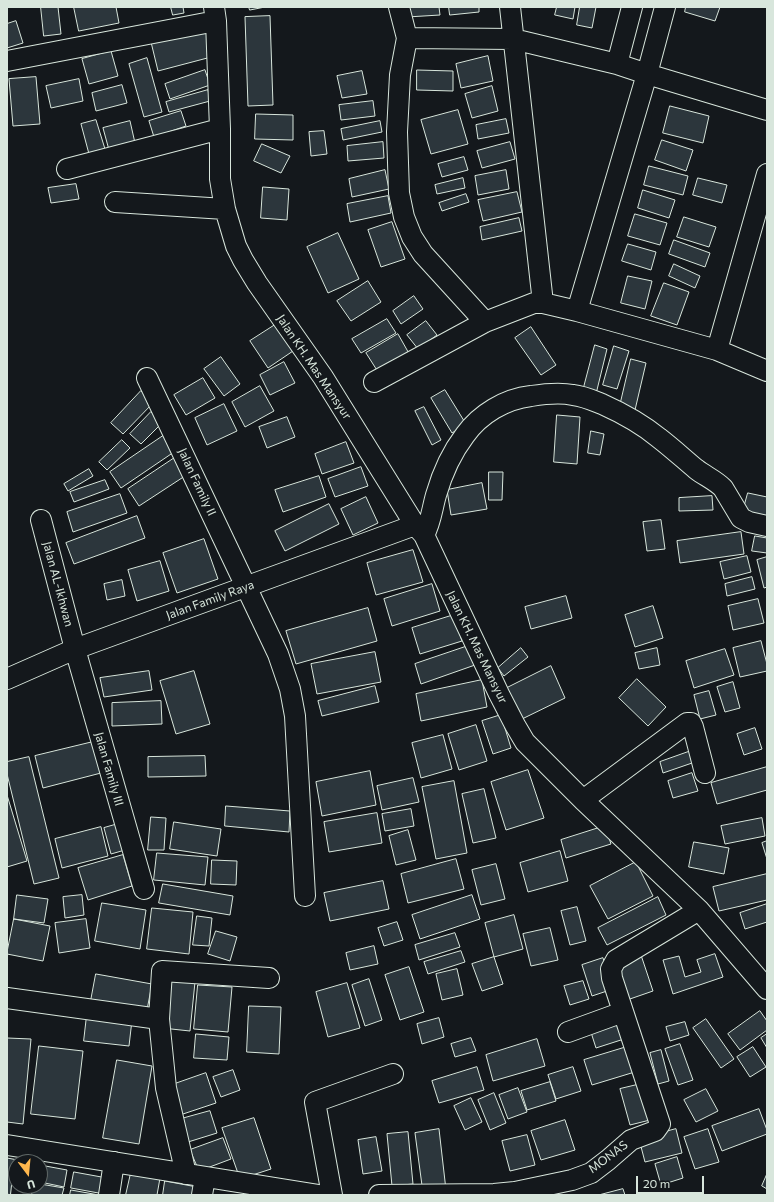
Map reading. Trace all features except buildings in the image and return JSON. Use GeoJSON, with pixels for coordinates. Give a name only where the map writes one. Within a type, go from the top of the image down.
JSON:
{"type":"FeatureCollection","features":[{"type":"Feature","properties":{"kind":"street"},"geometry":{"type":"LineString","coordinates":[[399,7],[407,38],[400,76],[397,132],[400,193],[404,218],[412,237],[423,254],[485,322]]}},
{"type":"Feature","properties":{"kind":"street"},"geometry":{"type":"LineString","coordinates":[[510,7],[543,303]]}},
{"type":"Feature","properties":{"kind":"street"},"geometry":{"type":"LineString","coordinates":[[617,64],[632,7]]}},
{"type":"Feature","properties":{"kind":"street"},"geometry":{"type":"LineString","coordinates":[[577,311],[647,74],[665,7]]}},
{"type":"Feature","properties":{"kind":"street"},"geometry":{"type":"LineString","coordinates":[[7,61],[215,14]]}},
{"type":"Feature","properties":{"kind":"street","name":"Jalan KH. Mas Mansyur"},"geometry":{"type":"LineString","coordinates":[[215,14],[220,129],[220,179],[225,209],[239,253],[257,283],[338,401],[419,530],[499,694],[525,742],[583,800],[699,910],[767,989]]}},
{"type":"Feature","properties":{"kind":"street"},"geometry":{"type":"LineString","coordinates":[[407,38],[513,39],[617,64],[767,110]]}},
{"type":"Feature","properties":{"kind":"street"},"geometry":{"type":"LineString","coordinates":[[67,169],[220,129]]}},
{"type":"Feature","properties":{"kind":"street"},"geometry":{"type":"LineString","coordinates":[[717,350],[767,174]]}},
{"type":"Feature","properties":{"kind":"street"},"geometry":{"type":"LineString","coordinates":[[115,202],[225,209]]}},
{"type":"Feature","properties":{"kind":"street"},"geometry":{"type":"LineString","coordinates":[[374,382],[485,322],[534,303],[543,303],[577,311],[717,350],[767,371]]}},
{"type":"Feature","properties":{"kind":"street","name":"Jalan Family II"},"geometry":{"type":"LineString","coordinates":[[147,378],[278,654],[290,689],[295,716],[305,896]]}},
{"type":"Feature","properties":{"kind":"street"},"geometry":{"type":"LineString","coordinates":[[419,530],[431,520],[436,494],[446,469],[465,434],[490,412],[506,402],[524,396],[551,394],[571,394],[580,396],[626,415],[658,437],[698,470],[719,484],[741,518],[749,522],[767,526]]}},
{"type":"Feature","properties":{"kind":"street","name":"Jalan AL-Ikhwan"},"geometry":{"type":"LineString","coordinates":[[41,520],[75,649]]}},
{"type":"Feature","properties":{"kind":"street","name":"Jalan Family Raya"},"geometry":{"type":"LineString","coordinates":[[7,679],[75,649],[247,587],[419,530]]}},
{"type":"Feature","properties":{"kind":"street","name":"Jalan Family III"},"geometry":{"type":"LineString","coordinates":[[75,649],[144,889]]}},
{"type":"Feature","properties":{"kind":"street"},"geometry":{"type":"LineString","coordinates":[[583,800],[687,723],[691,723],[693,727],[704,773]]}},
{"type":"Feature","properties":{"kind":"street","name":"MONAS"},"geometry":{"type":"LineString","coordinates":[[379,1195],[494,1194],[515,1192],[572,1180],[591,1173],[631,1140],[655,1131],[660,1124],[612,978],[611,969],[616,960],[699,910]]}},
{"type":"Feature","properties":{"kind":"street"},"geometry":{"type":"LineString","coordinates":[[186,1174],[166,1088],[159,1019],[162,971],[268,978]]}},
{"type":"Feature","properties":{"kind":"street"},"geometry":{"type":"LineString","coordinates":[[7,998],[159,1019]]}},
{"type":"Feature","properties":{"kind":"street"},"geometry":{"type":"LineString","coordinates":[[568,1032],[623,1012]]}},
{"type":"Feature","properties":{"kind":"street"},"geometry":{"type":"LineString","coordinates":[[332,1195],[315,1102],[393,1074]]}},
{"type":"Feature","properties":{"kind":"street"},"geometry":{"type":"LineString","coordinates":[[7,1144],[26,1154]]}},
{"type":"Feature","properties":{"kind":"street"},"geometry":{"type":"LineString","coordinates":[[48,1157],[114,1162],[186,1174],[204,1186],[308,1194]]}},
{"type":"Feature","properties":{"kind":"street"},"geometry":{"type":"LineString","coordinates":[[109,1195],[114,1162]]}}]}
